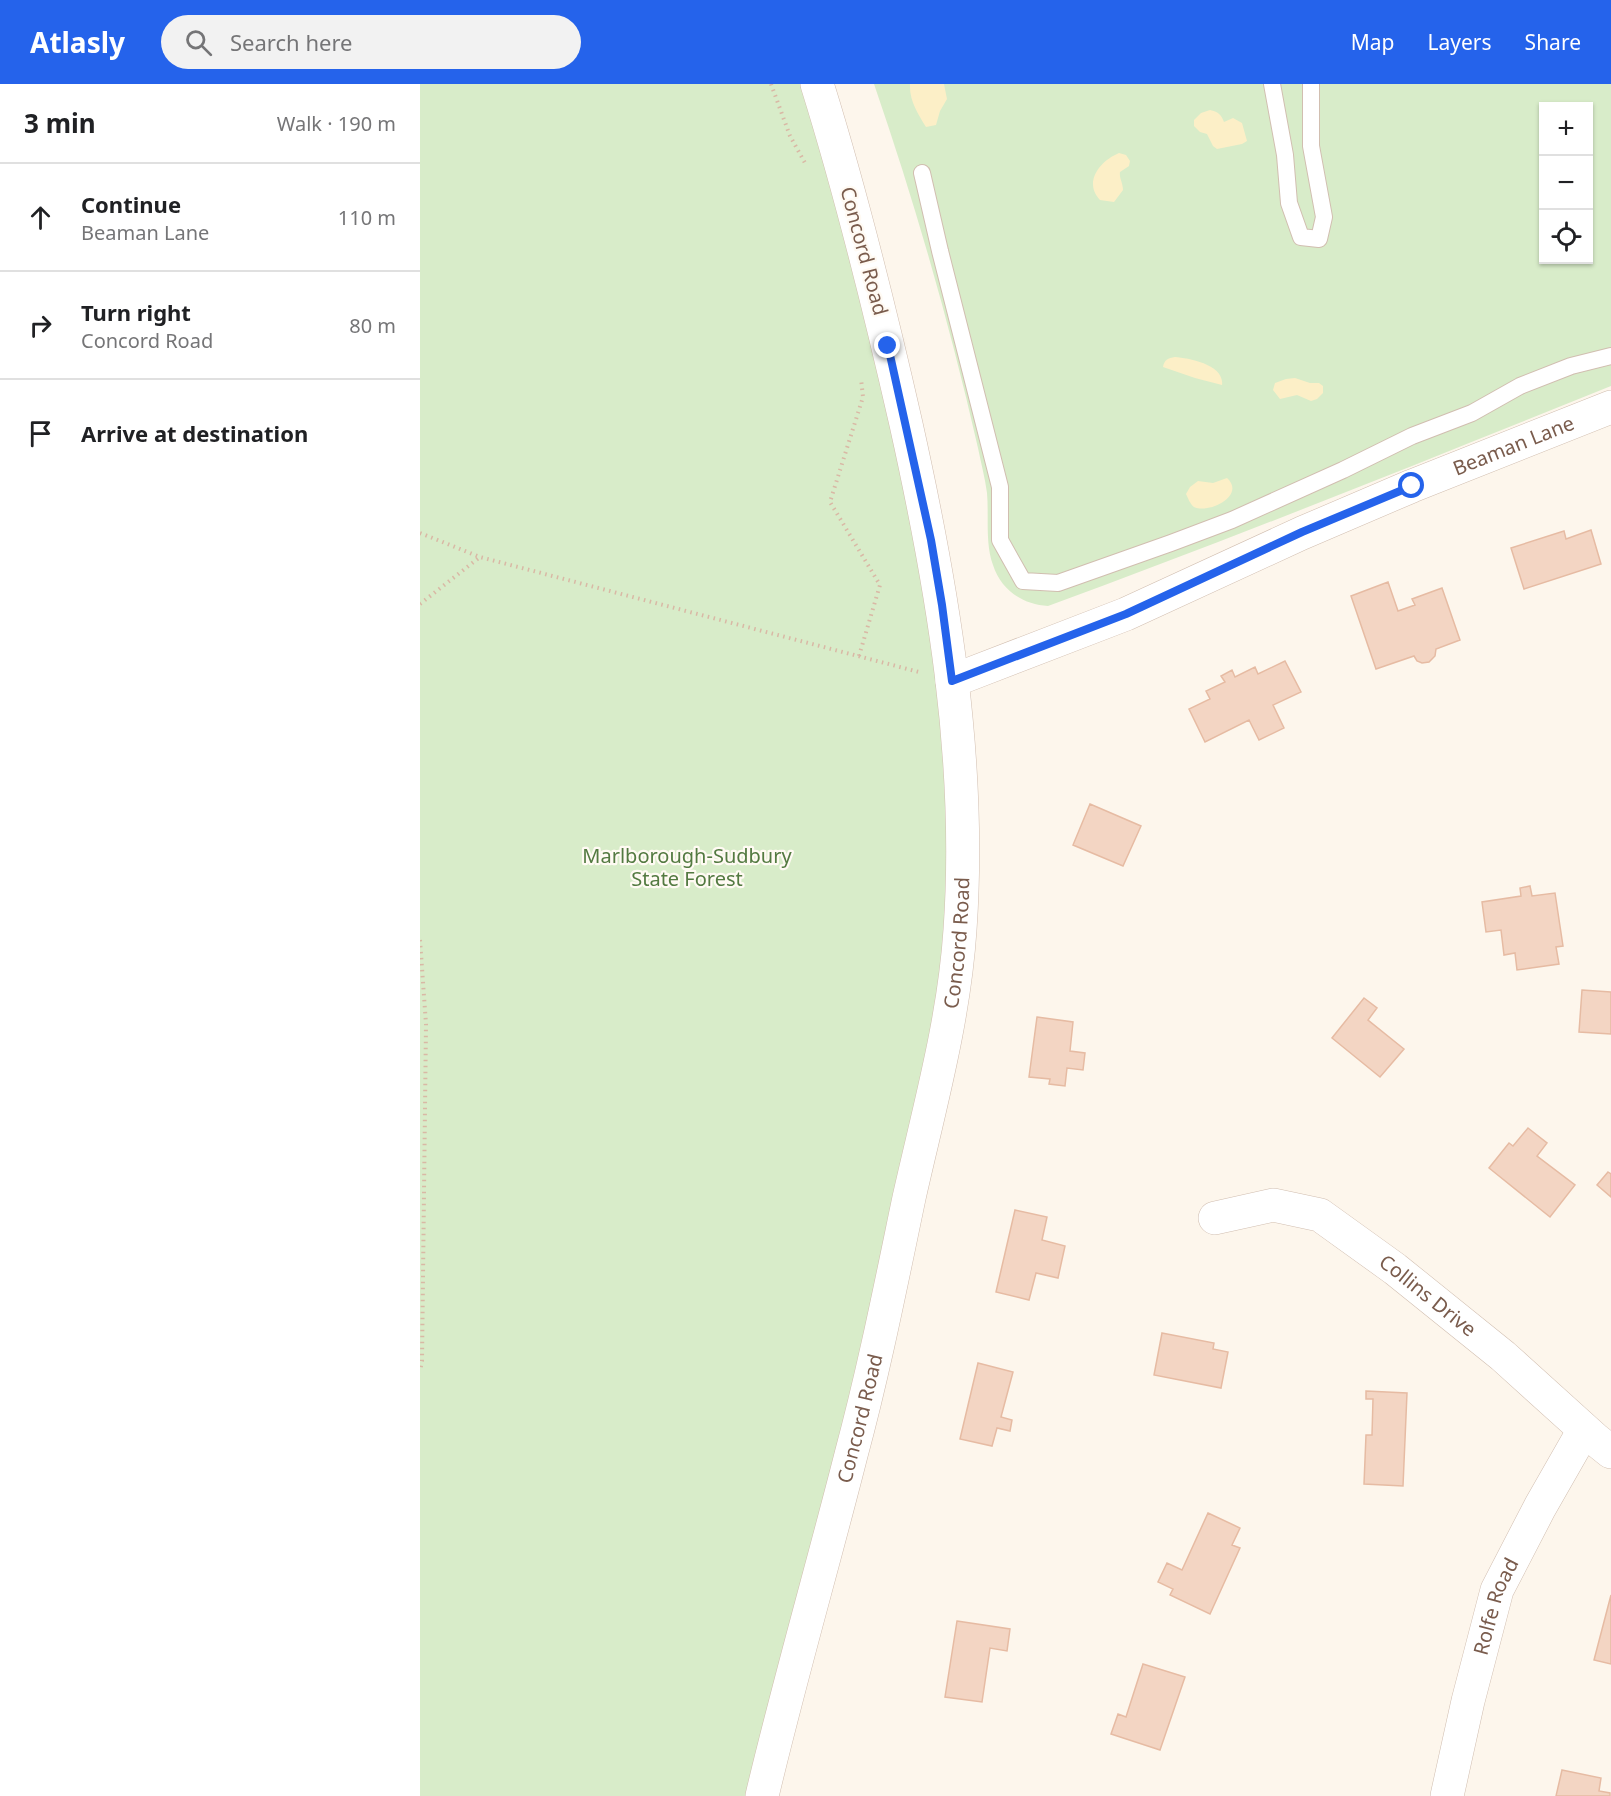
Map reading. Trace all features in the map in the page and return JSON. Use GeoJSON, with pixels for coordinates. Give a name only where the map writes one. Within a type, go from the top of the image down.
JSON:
{"type":"FeatureCollection","features":[{"type":"Feature","properties":{"kind":"street","name":"Concord Road"},"geometry":{"type":"LineString","coordinates":[[762,1796],[785,1701],[868,1391],[939,1067],[960,936],[964,870],[960,770],[952,681],[931,540],[888,346],[855,217],[817,84]]}},
{"type":"Feature","properties":{"kind":"street","name":"Beaman Lane"},"geometry":{"type":"LineString","coordinates":[[952,681],[1126,614],[1302,532],[1611,407]]}},
{"type":"Feature","properties":{"kind":"street","name":"Collins Drive"},"geometry":{"type":"LineString","coordinates":[[1215,1218],[1273,1205],[1320,1215],[1395,1269],[1503,1356],[1611,1452]]}},
{"type":"Feature","properties":{"kind":"street","name":"Rolfe Road"},"geometry":{"type":"LineString","coordinates":[[1447,1796],[1468,1701],[1497,1590],[1540,1507],[1584,1430]]}},
{"type":"Feature","properties":{"kind":"lane"},"geometry":{"type":"LineString","coordinates":[[1272,84],[1285,155],[1289,203],[1301,237],[1318,239],[1324,217],[1311,146],[1311,84]]}},
{"type":"Feature","properties":{"kind":"lane"},"geometry":{"type":"LineString","coordinates":[[922,173],[1000,487],[1000,540],[1023,581],[1058,583],[1232,520],[1412,436],[1472,413],[1520,386],[1571,366],[1611,356]]}},
{"type":"Feature","properties":{"kind":"path"},"geometry":{"type":"LineString","coordinates":[[771,84],[790,136],[807,166]]}},
{"type":"Feature","properties":{"kind":"path"},"geometry":{"type":"LineString","coordinates":[[859,656],[880,585],[830,502],[863,397],[860,374]]}},
{"type":"Feature","properties":{"kind":"path"},"geometry":{"type":"LineString","coordinates":[[420,533],[480,557],[952,681]]}},
{"type":"Feature","properties":{"kind":"path"},"geometry":{"type":"LineString","coordinates":[[420,604],[480,557]]}},
{"type":"Feature","properties":{"kind":"path"},"geometry":{"type":"LineString","coordinates":[[420,940],[426,1024],[422,1361],[420,1371]]}},
{"type":"Feature","properties":{"kind":"green space","name":"Marlborough-Sudbury State Forest"},"geometry":{"type":"Polygon","coordinates":[[[420,84],[813,84],[903,439],[947,749],[949,995],[750,1796],[420,1796],[420,84]]]}},
{"type":"Feature","properties":{"kind":"green space"},"geometry":{"type":"Polygon","coordinates":[[[874,84],[1611,84],[1611,386],[1119,580],[1048,606],[1038,605],[1021,599],[1007,588],[1001,582],[993,565],[988,539],[988,502],[978,448],[956,356],[918,219],[874,84]]]}},
{"type":"Feature","properties":{"kind":"sand"},"geometry":{"type":"Polygon","coordinates":[[[910,84],[944,84],[947,99],[936,125],[926,127],[917,112],[910,84]]]}},
{"type":"Feature","properties":{"kind":"sand"},"geometry":{"type":"Polygon","coordinates":[[[1210,110],[1219,114],[1224,122],[1233,118],[1242,123],[1247,141],[1217,149],[1213,146],[1207,134],[1200,132],[1194,126],[1194,120],[1201,113],[1210,110]]]}},
{"type":"Feature","properties":{"kind":"sand"},"geometry":{"type":"Polygon","coordinates":[[[1119,153],[1126,155],[1130,161],[1129,166],[1120,172],[1123,190],[1114,202],[1100,200],[1093,186],[1096,173],[1106,161],[1119,153]]]}},
{"type":"Feature","properties":{"kind":"sand"},"geometry":{"type":"Polygon","coordinates":[[[1175,357],[1197,361],[1212,368],[1218,372],[1222,385],[1163,367],[1167,360],[1175,357]]]}},
{"type":"Feature","properties":{"kind":"sand"},"geometry":{"type":"Polygon","coordinates":[[[1295,378],[1310,383],[1319,383],[1323,386],[1323,393],[1311,401],[1297,395],[1280,399],[1273,390],[1275,383],[1295,378]]]}},
{"type":"Feature","properties":{"kind":"sand"},"geometry":{"type":"Polygon","coordinates":[[[1227,478],[1232,484],[1232,491],[1224,502],[1209,508],[1194,507],[1191,504],[1186,494],[1190,487],[1198,481],[1213,483],[1227,478]]]}},
{"type":"Feature","properties":{"kind":"building"},"geometry":{"type":"Polygon","coordinates":[[[1591,530],[1601,564],[1524,589],[1511,548],[1564,531],[1566,539],[1591,530]]]}},
{"type":"Feature","properties":{"kind":"building"},"geometry":{"type":"Polygon","coordinates":[[[1388,582],[1398,611],[1415,605],[1412,599],[1442,588],[1460,640],[1436,649],[1435,656],[1429,662],[1417,661],[1414,656],[1376,669],[1351,596],[1388,582]]]}},
{"type":"Feature","properties":{"kind":"building"},"geometry":{"type":"Polygon","coordinates":[[[1285,661],[1301,692],[1273,705],[1284,728],[1259,740],[1249,720],[1205,742],[1189,709],[1210,699],[1206,691],[1225,682],[1221,676],[1232,670],[1235,677],[1255,667],[1258,674],[1285,661]]]}},
{"type":"Feature","properties":{"kind":"building"},"geometry":{"type":"Polygon","coordinates":[[[1090,804],[1141,826],[1123,866],[1073,845],[1090,804]]]}},
{"type":"Feature","properties":{"kind":"building"},"geometry":{"type":"Polygon","coordinates":[[[1530,886],[1532,896],[1555,893],[1563,946],[1556,947],[1559,964],[1517,970],[1515,953],[1504,955],[1501,930],[1486,932],[1482,902],[1521,896],[1520,888],[1530,886]]]}},
{"type":"Feature","properties":{"kind":"building"},"geometry":{"type":"Polygon","coordinates":[[[1582,990],[1611,992],[1611,1034],[1579,1032],[1582,990]]]}},
{"type":"Feature","properties":{"kind":"building"},"geometry":{"type":"Polygon","coordinates":[[[1364,998],[1377,1008],[1368,1020],[1404,1049],[1380,1077],[1332,1038],[1364,998]]]}},
{"type":"Feature","properties":{"kind":"building"},"geometry":{"type":"Polygon","coordinates":[[[1037,1017],[1073,1022],[1070,1051],[1085,1053],[1083,1070],[1067,1068],[1065,1086],[1049,1084],[1050,1079],[1029,1077],[1037,1017]]]}},
{"type":"Feature","properties":{"kind":"building"},"geometry":{"type":"Polygon","coordinates":[[[1528,1128],[1547,1143],[1537,1156],[1575,1185],[1550,1217],[1489,1168],[1509,1143],[1513,1146],[1528,1128]]]}},
{"type":"Feature","properties":{"kind":"building"},"geometry":{"type":"Polygon","coordinates":[[[1608,1172],[1611,1174],[1611,1197],[1597,1185],[1608,1172]]]}},
{"type":"Feature","properties":{"kind":"building"},"geometry":{"type":"Polygon","coordinates":[[[1015,1210],[1047,1217],[1042,1240],[1065,1246],[1058,1278],[1036,1273],[1029,1300],[996,1292],[1015,1210]]]}},
{"type":"Feature","properties":{"kind":"building"},"geometry":{"type":"Polygon","coordinates":[[[1162,1333],[1214,1343],[1213,1349],[1228,1352],[1221,1388],[1154,1375],[1162,1333]]]}},
{"type":"Feature","properties":{"kind":"building"},"geometry":{"type":"Polygon","coordinates":[[[978,1363],[1013,1372],[1001,1417],[1012,1420],[1010,1431],[997,1428],[992,1446],[960,1439],[978,1363]]]}},
{"type":"Feature","properties":{"kind":"building"},"geometry":{"type":"Polygon","coordinates":[[[1366,1391],[1407,1393],[1403,1486],[1364,1484],[1366,1435],[1372,1435],[1373,1399],[1366,1399],[1366,1391]]]}},
{"type":"Feature","properties":{"kind":"building"},"geometry":{"type":"Polygon","coordinates":[[[1208,1513],[1240,1528],[1232,1545],[1240,1548],[1210,1614],[1170,1595],[1173,1589],[1158,1582],[1167,1563],[1182,1570],[1208,1513]]]}},
{"type":"Feature","properties":{"kind":"building"},"geometry":{"type":"Polygon","coordinates":[[[1611,1595],[1611,1664],[1594,1660],[1611,1595]]]}},
{"type":"Feature","properties":{"kind":"building"},"geometry":{"type":"Polygon","coordinates":[[[957,1621],[1010,1629],[1007,1651],[990,1648],[982,1702],[945,1697],[957,1621]]]}},
{"type":"Feature","properties":{"kind":"building"},"geometry":{"type":"Polygon","coordinates":[[[1143,1664],[1185,1677],[1160,1750],[1111,1734],[1118,1714],[1126,1717],[1143,1664]]]}},
{"type":"Feature","properties":{"kind":"building"},"geometry":{"type":"Polygon","coordinates":[[[1562,1770],[1601,1778],[1599,1791],[1610,1793],[1610,1796],[1556,1796],[1562,1770]]]}},
{"type":"Feature","properties":{"kind":"route"},"geometry":{"type":"LineString","coordinates":[[888,346],[931,540],[952,681],[1126,614],[1302,532],[1412,486]]}}]}
